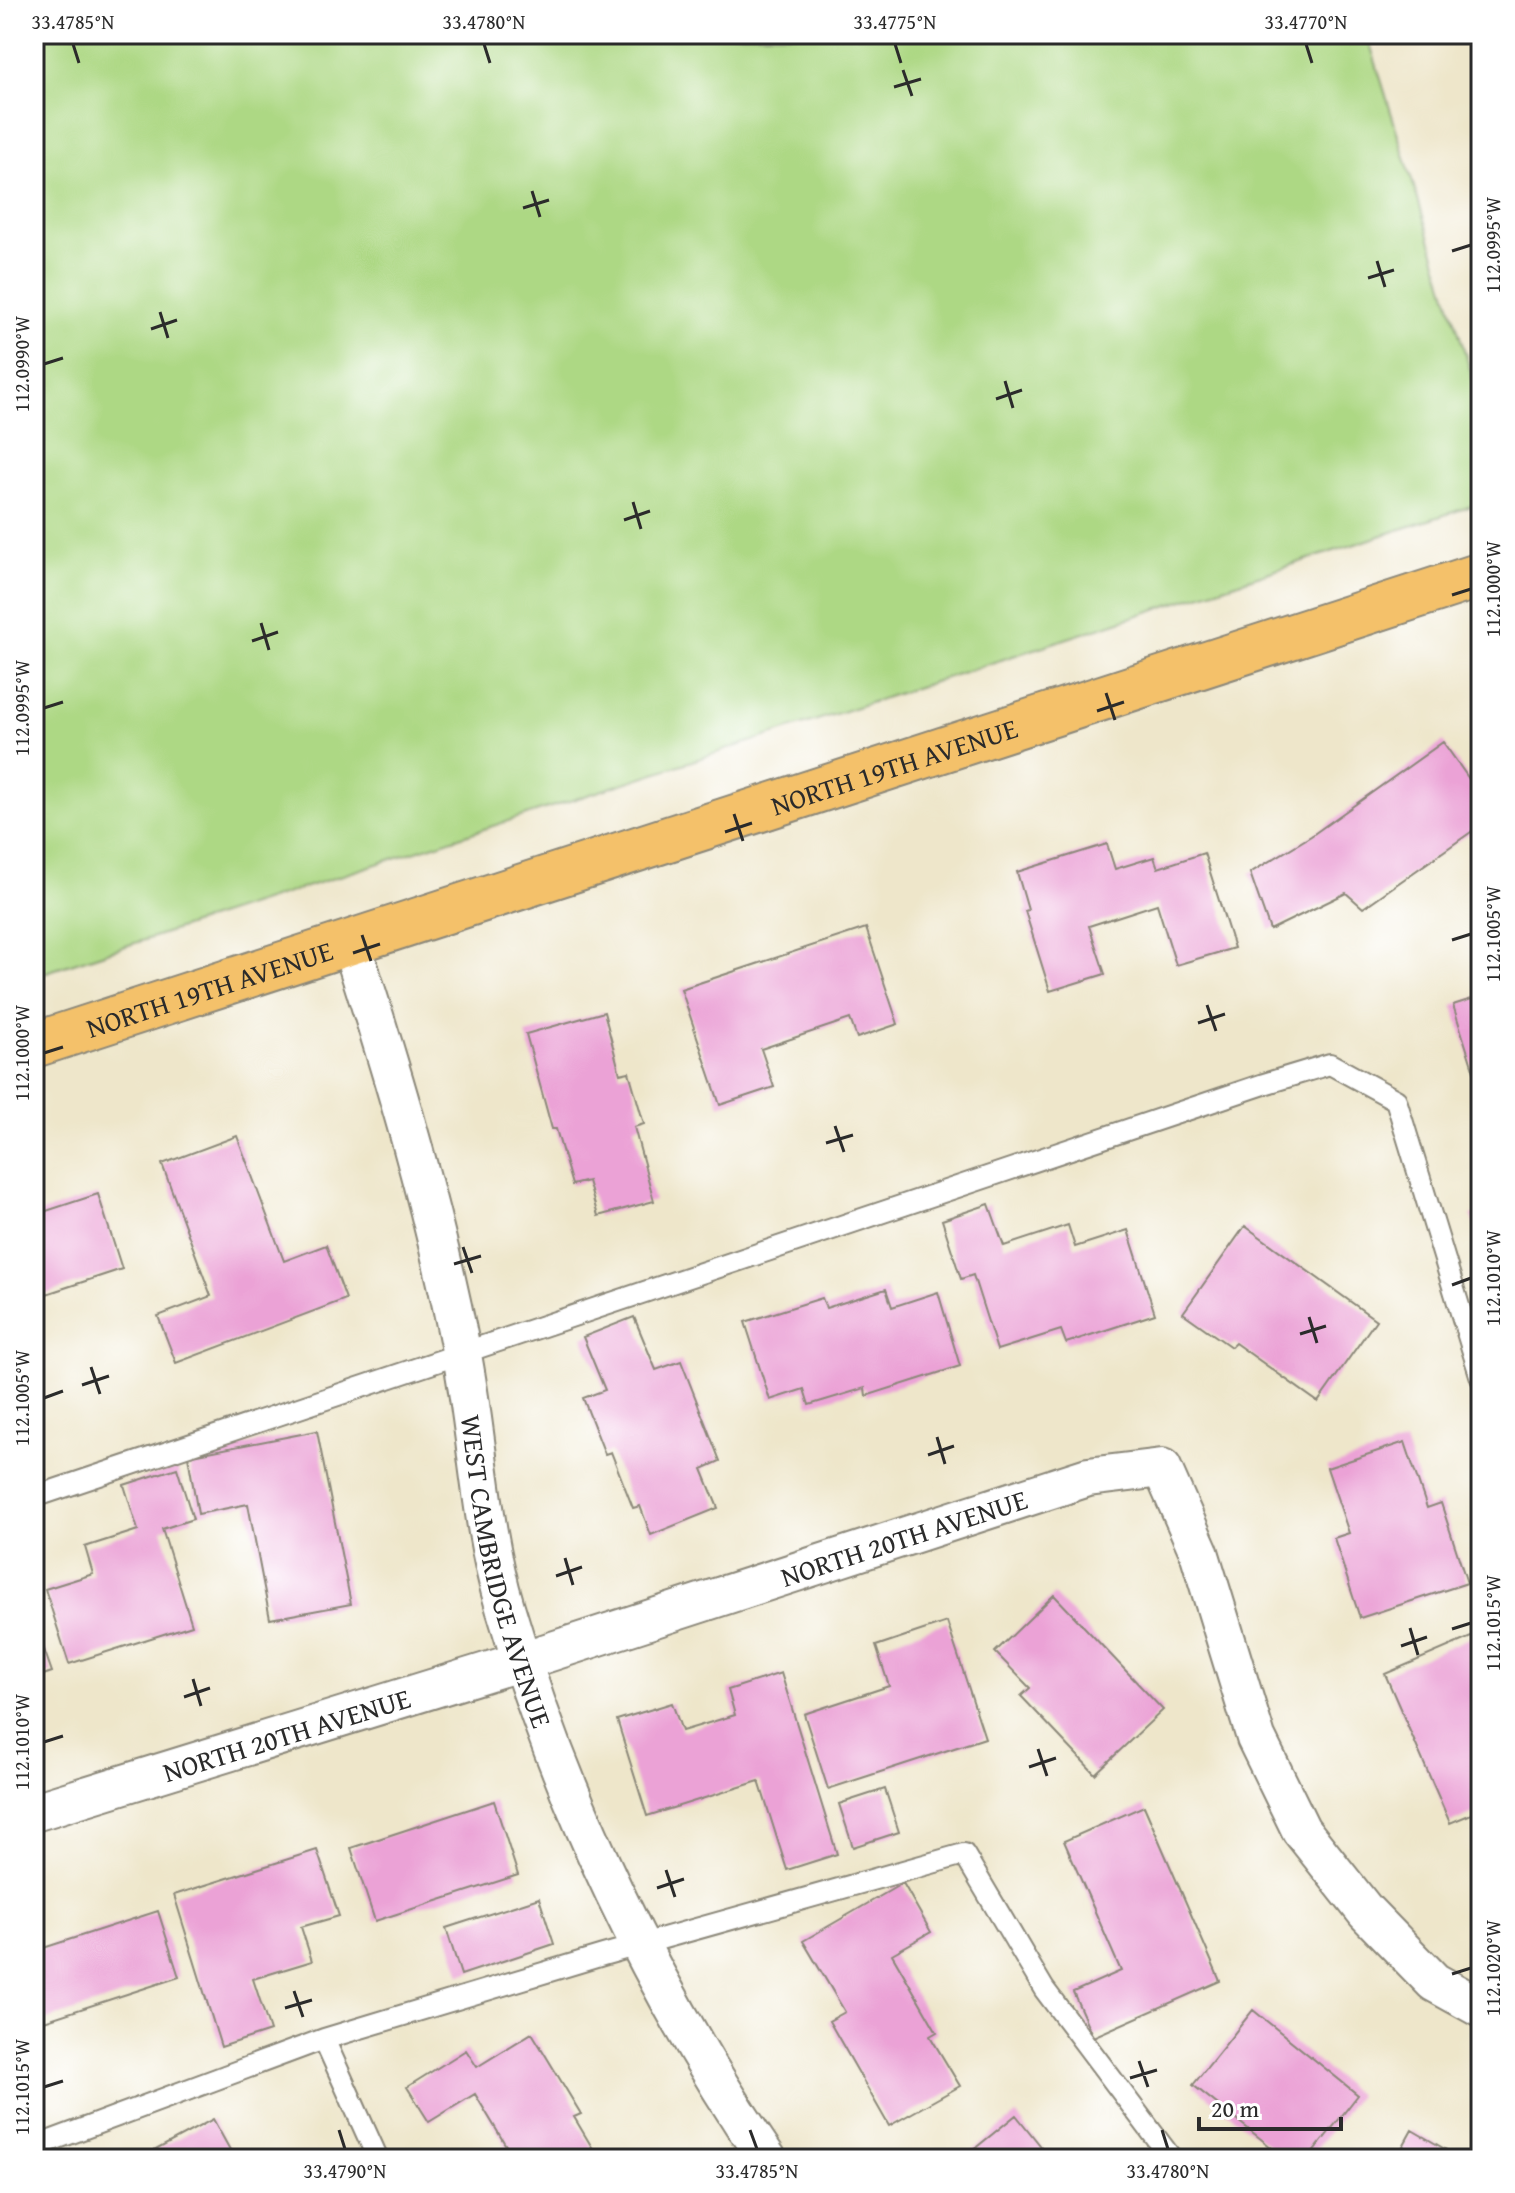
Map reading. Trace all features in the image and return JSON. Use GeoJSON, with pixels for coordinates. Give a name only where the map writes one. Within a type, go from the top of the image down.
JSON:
{"type":"FeatureCollection","features":[{"type":"Feature","properties":{"kind":"main road","name":"NORTH 19TH AVENUE"},"geometry":{"type":"LineString","coordinates":[[34,1045],[1481,575]]}},
{"type":"Feature","properties":{"kind":"street","name":"WEST CAMBRIDGE AVENUE"},"geometry":{"type":"LineString","coordinates":[[350,941],[385,1048],[435,1226],[462,1354],[482,1501],[504,1604],[539,1716],[586,1830],[641,1945],[719,2087],[767,2159]]}},
{"type":"Feature","properties":{"kind":"street","name":"NORTH 20TH AVENUE"},"geometry":{"type":"LineString","coordinates":[[34,1812],[522,1661],[1088,1477],[1162,1468],[1199,1552],[1256,1738],[1301,1830],[1366,1912],[1434,1982],[1481,2008]]}},
{"type":"Feature","properties":{"kind":"lane"},"geometry":{"type":"LineString","coordinates":[[34,1497],[1330,1064],[1396,1100],[1481,1378]]}},
{"type":"Feature","properties":{"kind":"lane"},"geometry":{"type":"LineString","coordinates":[[34,2147],[324,2039],[964,1854],[1044,1989],[1172,2159]]}},
{"type":"Feature","properties":{"kind":"lane"},"geometry":{"type":"LineString","coordinates":[[324,2039],[378,2159]]}},
{"type":"Feature","properties":{"kind":"green space"},"geometry":{"type":"Polygon","coordinates":[[[34,34],[1367,34],[1481,405],[1481,503],[34,976],[34,34]]]}},
{"type":"Feature","properties":{"kind":"building"},"geometry":{"type":"Polygon","coordinates":[[[1443,742],[1481,796],[1481,825],[1363,908],[1346,893],[1270,930],[1250,873],[1311,836],[1443,742]]]}},
{"type":"Feature","properties":{"kind":"building"},"geometry":{"type":"Polygon","coordinates":[[[1107,844],[1115,869],[1154,857],[1158,868],[1204,853],[1234,948],[1176,965],[1157,904],[1089,926],[1105,974],[1050,991],[1025,911],[1028,910],[1017,872],[1107,844]]]}},
{"type":"Feature","properties":{"kind":"building"},"geometry":{"type":"Polygon","coordinates":[[[866,928],[898,1024],[857,1038],[850,1019],[761,1049],[774,1087],[720,1105],[681,989],[866,928]]]}},
{"type":"Feature","properties":{"kind":"building"},"geometry":{"type":"Polygon","coordinates":[[[1481,996],[1481,1091],[1480,1091],[1453,1005],[1481,996]]]}},
{"type":"Feature","properties":{"kind":"building"},"geometry":{"type":"Polygon","coordinates":[[[604,1012],[620,1074],[629,1072],[644,1124],[634,1127],[654,1201],[598,1216],[588,1181],[572,1185],[556,1129],[552,1129],[526,1034],[604,1012]]]}},
{"type":"Feature","properties":{"kind":"building"},"geometry":{"type":"Polygon","coordinates":[[[237,1136],[284,1261],[326,1245],[346,1299],[176,1363],[158,1316],[211,1296],[162,1164],[237,1136]]]}},
{"type":"Feature","properties":{"kind":"building"},"geometry":{"type":"Polygon","coordinates":[[[1481,1137],[1481,1157],[1480,1157],[1475,1139],[1481,1137]]]}},
{"type":"Feature","properties":{"kind":"building"},"geometry":{"type":"Polygon","coordinates":[[[98,1194],[122,1269],[34,1298],[34,1215],[98,1194]]]}},
{"type":"Feature","properties":{"kind":"building"},"geometry":{"type":"Polygon","coordinates":[[[989,1204],[1004,1246],[1068,1225],[1075,1247],[1128,1230],[1155,1314],[1066,1343],[1061,1330],[997,1350],[973,1275],[961,1279],[942,1220],[989,1204]]]}},
{"type":"Feature","properties":{"kind":"building"},"geometry":{"type":"Polygon","coordinates":[[[1481,1212],[1481,1243],[1480,1243],[1471,1215],[1481,1212]]]}},
{"type":"Feature","properties":{"kind":"building"},"geometry":{"type":"Polygon","coordinates":[[[1245,1226],[1376,1320],[1318,1402],[1235,1343],[1231,1347],[1183,1313],[1245,1226]]]}},
{"type":"Feature","properties":{"kind":"building"},"geometry":{"type":"Polygon","coordinates":[[[886,1289],[892,1307],[938,1292],[960,1366],[866,1396],[865,1388],[809,1405],[804,1389],[770,1400],[745,1322],[822,1298],[826,1308],[886,1289]]]}},
{"type":"Feature","properties":{"kind":"building"},"geometry":{"type":"Polygon","coordinates":[[[634,1317],[656,1370],[681,1361],[720,1461],[702,1469],[718,1508],[651,1535],[640,1506],[633,1508],[611,1452],[605,1454],[583,1398],[605,1390],[583,1337],[634,1317]]]}},
{"type":"Feature","properties":{"kind":"building"},"geometry":{"type":"Polygon","coordinates":[[[317,1431],[351,1604],[270,1619],[248,1504],[198,1514],[188,1456],[317,1431]]]}},
{"type":"Feature","properties":{"kind":"building"},"geometry":{"type":"Polygon","coordinates":[[[1405,1442],[1427,1508],[1441,1503],[1467,1583],[1360,1618],[1334,1538],[1349,1533],[1327,1468],[1405,1442]]]}},
{"type":"Feature","properties":{"kind":"building"},"geometry":{"type":"Polygon","coordinates":[[[177,1468],[193,1519],[162,1529],[192,1625],[69,1664],[45,1589],[93,1574],[85,1547],[138,1530],[124,1485],[177,1468]]]}},
{"type":"Feature","properties":{"kind":"building"},"geometry":{"type":"Polygon","coordinates":[[[1054,1595],[1163,1710],[1095,1774],[1021,1696],[1030,1688],[995,1652],[1054,1595]]]}},
{"type":"Feature","properties":{"kind":"building"},"geometry":{"type":"Polygon","coordinates":[[[34,1621],[52,1672],[34,1678],[34,1621]]]}},
{"type":"Feature","properties":{"kind":"building"},"geometry":{"type":"Polygon","coordinates":[[[947,1622],[985,1738],[828,1789],[804,1714],[889,1686],[876,1646],[947,1622]]]}},
{"type":"Feature","properties":{"kind":"building"},"geometry":{"type":"Polygon","coordinates":[[[1478,1634],[1481,1640],[1481,1810],[1450,1823],[1385,1674],[1478,1634]]]}},
{"type":"Feature","properties":{"kind":"building"},"geometry":{"type":"Polygon","coordinates":[[[781,1673],[837,1854],[787,1870],[759,1781],[647,1816],[617,1720],[672,1703],[682,1731],[735,1715],[728,1690],[781,1673]]]}},
{"type":"Feature","properties":{"kind":"building"},"geometry":{"type":"Polygon","coordinates":[[[885,1789],[899,1832],[853,1847],[839,1804],[885,1789]]]}},
{"type":"Feature","properties":{"kind":"building"},"geometry":{"type":"Polygon","coordinates":[[[494,1801],[518,1875],[375,1921],[351,1848],[494,1801]]]}},
{"type":"Feature","properties":{"kind":"building"},"geometry":{"type":"Polygon","coordinates":[[[1144,1806],[1220,1981],[1093,2037],[1073,1992],[1121,1971],[1064,1841],[1144,1806]]]}},
{"type":"Feature","properties":{"kind":"building"},"geometry":{"type":"Polygon","coordinates":[[[317,1850],[339,1916],[301,1927],[312,1961],[253,1979],[270,2031],[221,2047],[174,1895],[317,1850]]]}},
{"type":"Feature","properties":{"kind":"building"},"geometry":{"type":"Polygon","coordinates":[[[903,1883],[931,1932],[892,1954],[937,2032],[930,2036],[960,2086],[889,2126],[829,2021],[845,2012],[803,1941],[903,1883]]]}},
{"type":"Feature","properties":{"kind":"building"},"geometry":{"type":"Polygon","coordinates":[[[539,1898],[554,1944],[461,1975],[446,1928],[539,1898]]]}},
{"type":"Feature","properties":{"kind":"building"},"geometry":{"type":"Polygon","coordinates":[[[158,1911],[179,1977],[35,2024],[34,1951],[158,1911]]]}},
{"type":"Feature","properties":{"kind":"building"},"geometry":{"type":"Polygon","coordinates":[[[1253,2010],[1358,2095],[1308,2159],[1286,2159],[1193,2085],[1253,2010]]]}},
{"type":"Feature","properties":{"kind":"building"},"geometry":{"type":"Polygon","coordinates":[[[532,2033],[581,2114],[574,2117],[599,2159],[514,2159],[475,2094],[429,2122],[407,2087],[466,2050],[477,2067],[532,2033]]]}},
{"type":"Feature","properties":{"kind":"building"},"geometry":{"type":"Polygon","coordinates":[[[1016,2115],[1051,2159],[962,2159],[1016,2115]]]}},
{"type":"Feature","properties":{"kind":"building"},"geometry":{"type":"Polygon","coordinates":[[[213,2119],[235,2159],[139,2159],[213,2119]]]}},
{"type":"Feature","properties":{"kind":"building"},"geometry":{"type":"Polygon","coordinates":[[[1412,2130],[1462,2159],[1396,2159],[1412,2130]]]}}]}
